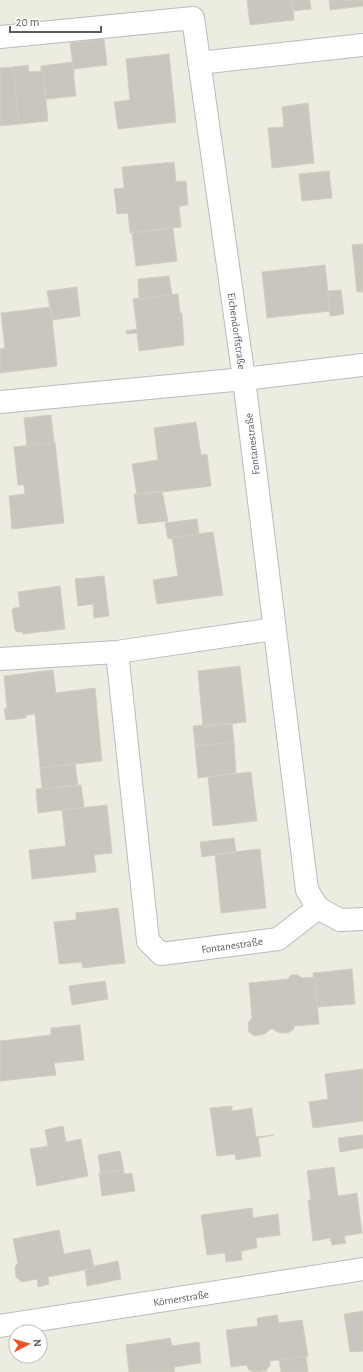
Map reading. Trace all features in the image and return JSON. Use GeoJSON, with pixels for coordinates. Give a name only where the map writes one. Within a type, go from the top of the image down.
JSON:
{"type":"FeatureCollection","features":[{"type":"Feature","properties":{"kind":"street","name":"Eichendorffstraße"},"geometry":{"type":"LineString","coordinates":[[0,37],[192,18],[244,379],[0,402]]}},
{"type":"Feature","properties":{"kind":"street"},"geometry":{"type":"LineString","coordinates":[[199,64],[363,44]]}},
{"type":"Feature","properties":{"kind":"street"},"geometry":{"type":"LineString","coordinates":[[244,379],[363,365]]}},
{"type":"Feature","properties":{"kind":"street","name":"Fontanestraße"},"geometry":{"type":"LineString","coordinates":[[117,652],[148,941],[161,954],[278,939],[318,908],[307,890],[244,379]]}},
{"type":"Feature","properties":{"kind":"street"},"geometry":{"type":"LineString","coordinates":[[0,659],[117,652],[274,628]]}},
{"type":"Feature","properties":{"kind":"street"},"geometry":{"type":"LineString","coordinates":[[318,908],[340,920],[363,919]]}},
{"type":"Feature","properties":{"kind":"street","name":"Körnerstraße"},"geometry":{"type":"LineString","coordinates":[[0,1326],[363,1269]]}},
{"type":"Feature","properties":{"kind":"building"},"geometry":{"type":"Polygon","coordinates":[[[247,0],[292,0],[294,20],[250,25],[247,0]]]}},
{"type":"Feature","properties":{"kind":"building"},"geometry":{"type":"Polygon","coordinates":[[[292,0],[310,0],[311,9],[293,11],[292,0]]]}},
{"type":"Feature","properties":{"kind":"building"},"geometry":{"type":"Polygon","coordinates":[[[329,0],[363,0],[363,6],[330,10],[329,0]]]}},
{"type":"Feature","properties":{"kind":"building"},"geometry":{"type":"Polygon","coordinates":[[[104,39],[107,65],[74,69],[74,75],[70,43],[104,39]]]}},
{"type":"Feature","properties":{"kind":"building"},"geometry":{"type":"Polygon","coordinates":[[[169,54],[176,122],[118,129],[114,102],[130,100],[126,59],[169,54]]]}},
{"type":"Feature","properties":{"kind":"building"},"geometry":{"type":"Polygon","coordinates":[[[72,62],[76,96],[46,99],[43,71],[41,71],[41,66],[72,62]]]}},
{"type":"Feature","properties":{"kind":"building"},"geometry":{"type":"Polygon","coordinates":[[[28,65],[29,72],[43,71],[48,121],[19,124],[13,67],[28,65]]]}},
{"type":"Feature","properties":{"kind":"building"},"geometry":{"type":"Polygon","coordinates":[[[13,67],[19,124],[0,126],[0,68],[13,67]]]}},
{"type":"Feature","properties":{"kind":"building"},"geometry":{"type":"Polygon","coordinates":[[[308,103],[314,163],[272,168],[268,128],[284,127],[282,107],[308,103]]]}},
{"type":"Feature","properties":{"kind":"building"},"geometry":{"type":"Polygon","coordinates":[[[174,162],[176,182],[186,181],[188,205],[179,206],[181,227],[130,233],[128,213],[117,214],[114,189],[124,188],[122,167],[174,162]]]}},
{"type":"Feature","properties":{"kind":"building"},"geometry":{"type":"Polygon","coordinates":[[[329,171],[332,198],[302,201],[299,174],[329,171]]]}},
{"type":"Feature","properties":{"kind":"building"},"geometry":{"type":"Polygon","coordinates":[[[173,228],[177,261],[136,266],[132,233],[173,228]]]}},
{"type":"Feature","properties":{"kind":"building"},"geometry":{"type":"Polygon","coordinates":[[[363,244],[363,292],[357,292],[352,245],[363,244]]]}},
{"type":"Feature","properties":{"kind":"building"},"geometry":{"type":"Polygon","coordinates":[[[325,265],[330,311],[267,318],[262,272],[325,265]]]}},
{"type":"Feature","properties":{"kind":"building"},"geometry":{"type":"Polygon","coordinates":[[[169,276],[172,295],[139,299],[138,279],[169,276]]]}},
{"type":"Feature","properties":{"kind":"building"},"geometry":{"type":"Polygon","coordinates":[[[77,287],[80,316],[52,320],[47,291],[77,287]]]}},
{"type":"Feature","properties":{"kind":"building"},"geometry":{"type":"Polygon","coordinates":[[[341,290],[344,314],[330,316],[328,291],[341,290]]]}},
{"type":"Feature","properties":{"kind":"building"},"geometry":{"type":"Polygon","coordinates":[[[178,294],[180,313],[182,313],[184,345],[139,351],[137,333],[127,334],[126,331],[137,329],[133,299],[178,294]]]}},
{"type":"Feature","properties":{"kind":"building"},"geometry":{"type":"Polygon","coordinates":[[[51,307],[57,366],[0,373],[0,349],[5,348],[1,313],[51,307]]]}},
{"type":"Feature","properties":{"kind":"building"},"geometry":{"type":"Polygon","coordinates":[[[51,415],[54,442],[27,446],[24,418],[51,415]]]}},
{"type":"Feature","properties":{"kind":"building"},"geometry":{"type":"Polygon","coordinates":[[[196,422],[201,455],[207,454],[211,486],[137,495],[132,464],[158,460],[154,428],[196,422]]]}},
{"type":"Feature","properties":{"kind":"building"},"geometry":{"type":"Polygon","coordinates":[[[55,442],[64,523],[12,529],[9,496],[25,494],[24,485],[18,485],[14,447],[55,442]]]}},
{"type":"Feature","properties":{"kind":"building"},"geometry":{"type":"Polygon","coordinates":[[[162,491],[168,521],[138,524],[134,494],[162,491]]]}},
{"type":"Feature","properties":{"kind":"building"},"geometry":{"type":"Polygon","coordinates":[[[197,519],[199,534],[168,539],[165,523],[197,519]]]}},
{"type":"Feature","properties":{"kind":"building"},"geometry":{"type":"Polygon","coordinates":[[[213,532],[223,595],[157,604],[153,580],[178,576],[172,537],[213,532]]]}},
{"type":"Feature","properties":{"kind":"building"},"geometry":{"type":"Polygon","coordinates":[[[104,576],[109,616],[94,618],[93,604],[78,606],[75,579],[104,576]]]}},
{"type":"Feature","properties":{"kind":"building"},"geometry":{"type":"Polygon","coordinates":[[[60,586],[65,629],[23,634],[23,632],[17,632],[15,630],[12,610],[20,607],[18,592],[60,586]]]}},
{"type":"Feature","properties":{"kind":"building"},"geometry":{"type":"Polygon","coordinates":[[[240,666],[246,722],[203,727],[198,671],[240,666]]]}},
{"type":"Feature","properties":{"kind":"building"},"geometry":{"type":"Polygon","coordinates":[[[53,670],[56,693],[95,688],[102,761],[40,768],[35,714],[26,715],[26,718],[6,720],[4,709],[7,708],[4,676],[53,670]]]}},
{"type":"Feature","properties":{"kind":"building"},"geometry":{"type":"Polygon","coordinates":[[[232,723],[234,742],[195,746],[193,726],[232,723]]]}},
{"type":"Feature","properties":{"kind":"building"},"geometry":{"type":"Polygon","coordinates":[[[234,742],[236,773],[198,778],[195,746],[234,742]]]}},
{"type":"Feature","properties":{"kind":"building"},"geometry":{"type":"Polygon","coordinates":[[[75,764],[78,785],[42,789],[40,768],[75,764]]]}},
{"type":"Feature","properties":{"kind":"building"},"geometry":{"type":"Polygon","coordinates":[[[251,772],[257,821],[213,826],[208,777],[251,772]]]}},
{"type":"Feature","properties":{"kind":"building"},"geometry":{"type":"Polygon","coordinates":[[[81,785],[84,807],[38,813],[36,789],[81,785]]]}},
{"type":"Feature","properties":{"kind":"building"},"geometry":{"type":"Polygon","coordinates":[[[107,805],[112,853],[94,855],[96,872],[32,879],[29,850],[66,846],[62,810],[107,805]]]}},
{"type":"Feature","properties":{"kind":"building"},"geometry":{"type":"Polygon","coordinates":[[[234,838],[236,852],[202,857],[200,842],[234,838]]]}},
{"type":"Feature","properties":{"kind":"building"},"geometry":{"type":"Polygon","coordinates":[[[260,849],[266,908],[221,913],[215,854],[260,849]]]}},
{"type":"Feature","properties":{"kind":"building"},"geometry":{"type":"Polygon","coordinates":[[[118,908],[125,963],[83,968],[81,962],[59,964],[54,922],[76,920],[76,913],[118,908]]]}},
{"type":"Feature","properties":{"kind":"building"},"geometry":{"type":"Polygon","coordinates":[[[352,969],[355,1004],[318,1007],[313,973],[352,969]]]}},
{"type":"Feature","properties":{"kind":"building"},"geometry":{"type":"Polygon","coordinates":[[[291,975],[298,975],[302,978],[315,977],[319,1024],[294,1026],[294,1029],[288,1033],[281,1033],[275,1031],[274,1029],[270,1029],[265,1034],[254,1036],[249,1032],[248,1023],[252,1018],[249,983],[288,979],[291,975]]]}},
{"type":"Feature","properties":{"kind":"building"},"geometry":{"type":"Polygon","coordinates":[[[105,981],[108,999],[72,1005],[69,986],[105,981]]]}},
{"type":"Feature","properties":{"kind":"building"},"geometry":{"type":"Polygon","coordinates":[[[80,1025],[84,1060],[54,1063],[56,1075],[0,1081],[0,1041],[51,1035],[51,1028],[80,1025]]]}},
{"type":"Feature","properties":{"kind":"building"},"geometry":{"type":"Polygon","coordinates":[[[363,1069],[363,1121],[313,1128],[309,1102],[328,1099],[325,1074],[363,1069]]]}},
{"type":"Feature","properties":{"kind":"building"},"geometry":{"type":"Polygon","coordinates":[[[232,1106],[232,1111],[252,1108],[256,1137],[274,1135],[258,1138],[261,1156],[236,1160],[235,1154],[217,1156],[210,1108],[232,1106]]]}},
{"type":"Feature","properties":{"kind":"building"},"geometry":{"type":"Polygon","coordinates":[[[63,1126],[66,1142],[81,1139],[88,1176],[37,1186],[30,1149],[48,1146],[45,1130],[63,1126]]]}},
{"type":"Feature","properties":{"kind":"building"},"geometry":{"type":"Polygon","coordinates":[[[363,1135],[363,1148],[340,1152],[338,1138],[363,1135]]]}},
{"type":"Feature","properties":{"kind":"building"},"geometry":{"type":"Polygon","coordinates":[[[120,1151],[124,1170],[101,1174],[98,1155],[120,1151]]]}},
{"type":"Feature","properties":{"kind":"building"},"geometry":{"type":"Polygon","coordinates":[[[334,1167],[338,1196],[357,1193],[362,1233],[344,1236],[346,1243],[332,1245],[330,1238],[313,1241],[308,1200],[311,1200],[307,1171],[334,1167]]]}},
{"type":"Feature","properties":{"kind":"building"},"geometry":{"type":"Polygon","coordinates":[[[124,1170],[124,1174],[132,1173],[135,1191],[102,1196],[99,1173],[124,1170]]]}},
{"type":"Feature","properties":{"kind":"building"},"geometry":{"type":"Polygon","coordinates":[[[252,1208],[253,1218],[278,1214],[280,1235],[256,1238],[257,1248],[241,1251],[242,1260],[226,1262],[225,1253],[207,1255],[201,1215],[252,1208]]]}},
{"type":"Feature","properties":{"kind":"building"},"geometry":{"type":"Polygon","coordinates":[[[59,1230],[64,1254],[90,1249],[94,1268],[48,1277],[49,1284],[38,1287],[37,1279],[22,1282],[16,1277],[15,1267],[18,1263],[13,1239],[59,1230]]]}},
{"type":"Feature","properties":{"kind":"building"},"geometry":{"type":"Polygon","coordinates":[[[118,1261],[121,1279],[87,1286],[85,1270],[94,1268],[94,1266],[118,1261]]]}},
{"type":"Feature","properties":{"kind":"building"},"geometry":{"type":"Polygon","coordinates":[[[363,1311],[363,1351],[350,1352],[344,1314],[363,1311]]]}},
{"type":"Feature","properties":{"kind":"building"},"geometry":{"type":"Polygon","coordinates":[[[277,1315],[279,1323],[302,1320],[308,1356],[270,1361],[270,1365],[266,1371],[253,1372],[248,1369],[247,1365],[231,1367],[226,1330],[258,1326],[257,1318],[277,1315]]]}},
{"type":"Feature","properties":{"kind":"building"},"geometry":{"type":"Polygon","coordinates":[[[170,1338],[172,1346],[199,1342],[201,1363],[174,1367],[175,1372],[129,1372],[126,1345],[170,1338]]]}},
{"type":"Feature","properties":{"kind":"building"},"geometry":{"type":"Polygon","coordinates":[[[306,1356],[308,1372],[281,1372],[279,1360],[306,1356]]]}}]}
